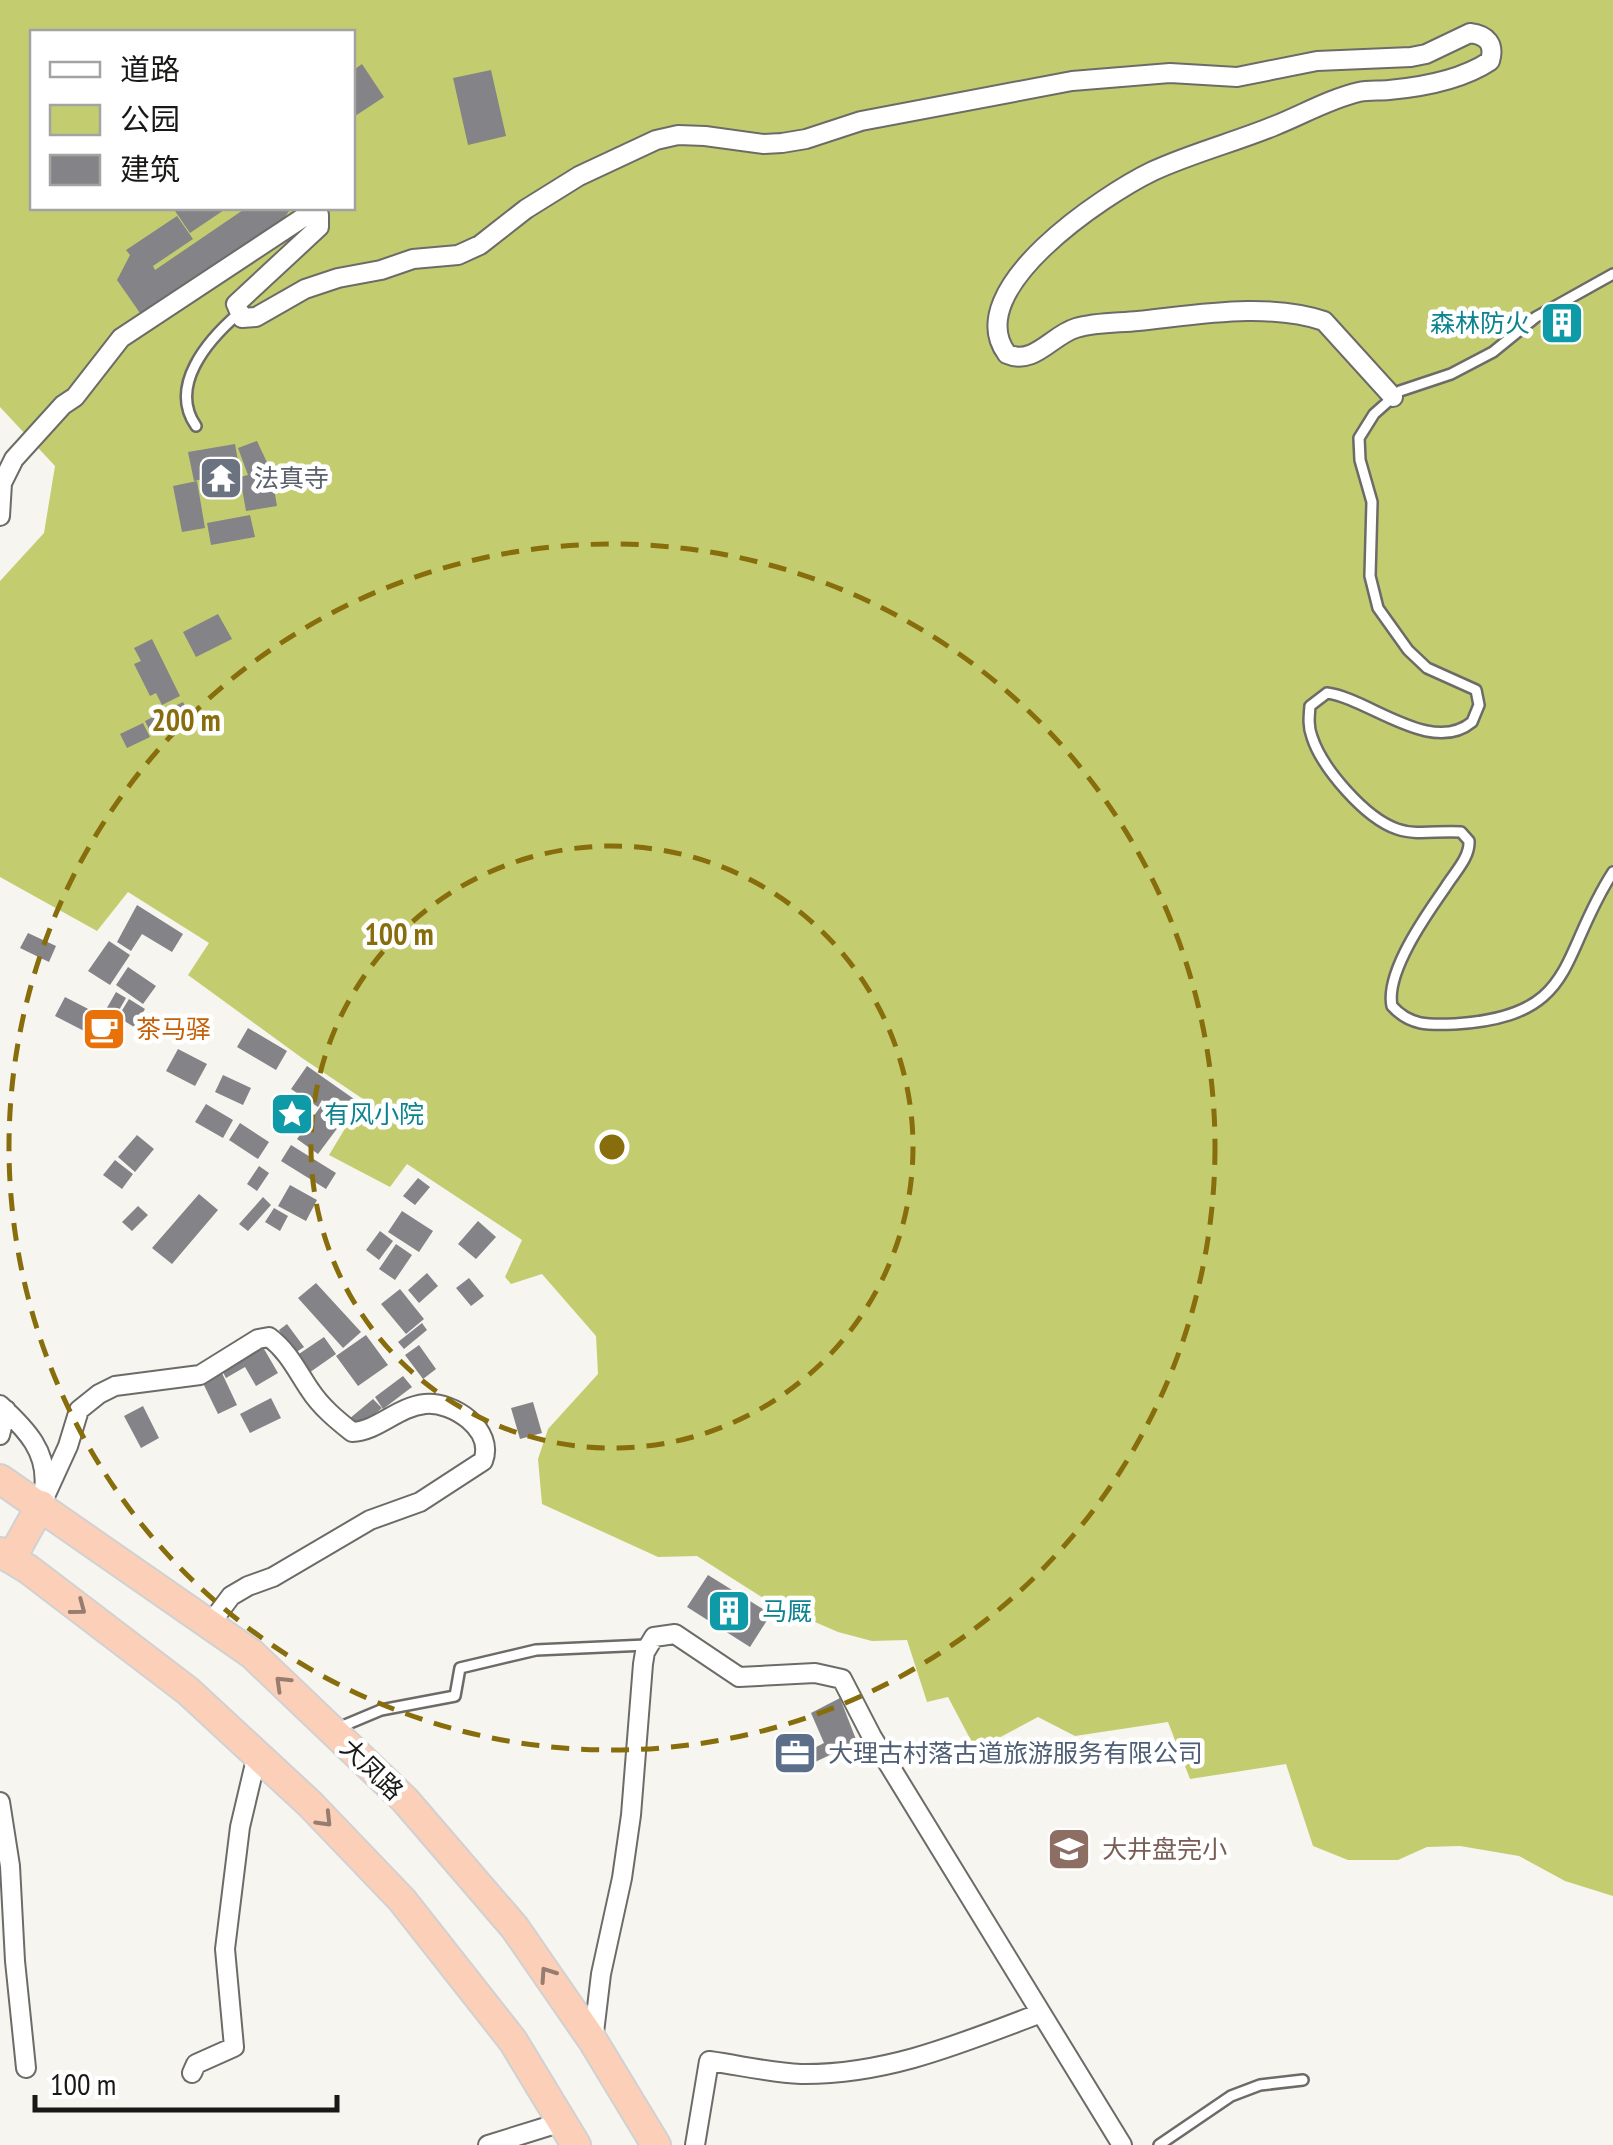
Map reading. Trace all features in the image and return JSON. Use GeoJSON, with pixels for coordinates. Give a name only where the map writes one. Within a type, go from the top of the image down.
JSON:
{"type":"FeatureCollection","features":[{"type":"Feature","properties":{"kind":"highway","name":"大凤路"},"geometry":{"type":"LineString","coordinates":[[0,1479],[252,1654],[405,1800],[516,1928],[593,2041],[656,2145]]}},
{"type":"Feature","properties":{"kind":"highway"},"geometry":{"type":"LineString","coordinates":[[42,1505],[4,1559],[188,1692],[310,1804],[402,1900],[513,2041],[569,2133]]}},
{"type":"Feature","properties":{"kind":"street"},"geometry":{"type":"LineString","coordinates":[[0,516],[2,483],[14,459],[75,397],[120,338],[307,215],[319,215],[319,228],[236,304],[242,318],[256,317],[305,289],[338,278],[413,259],[458,255],[480,246],[526,209],[578,176],[656,140],[705,136],[782,143],[862,121],[1072,81],[1170,73],[1252,75],[1316,61],[1426,54],[1478,34],[1488,40],[1493,52],[1490,61],[1479,68],[1433,83],[1360,92],[1153,172],[1109,198],[1048,244],[1008,288],[998,308],[1000,342],[1007,354],[1021,358],[1063,334],[1091,326],[1250,312],[1309,316],[1324,321],[1393,397]]}},
{"type":"Feature","properties":{"kind":"street"},"geometry":{"type":"LineString","coordinates":[[42,1505],[80,1410],[98,1394],[115,1386],[200,1374],[258,1339],[269,1338],[279,1344],[311,1392],[352,1432],[364,1432],[402,1410],[428,1403],[450,1408],[472,1421],[485,1444],[483,1461],[420,1502],[370,1520],[231,1596],[210,1624]]}},
{"type":"Feature","properties":{"kind":"street"},"geometry":{"type":"LineString","coordinates":[[0,1436],[3,1407]]}},
{"type":"Feature","properties":{"kind":"street"},"geometry":{"type":"LineString","coordinates":[[3,1407],[38,1445],[46,1474],[42,1505]]}},
{"type":"Feature","properties":{"kind":"street"},"geometry":{"type":"LineString","coordinates":[[593,2041],[600,1974],[622,1878],[631,1815],[643,1664],[654,1637],[667,1633],[684,1637],[728,1672],[739,1676],[815,1673],[842,1678],[872,1736],[1122,2145]]}},
{"type":"Feature","properties":{"kind":"street"},"geometry":{"type":"LineString","coordinates":[[192,2073],[196,2064],[234,2047],[225,1949],[240,1827],[257,1755]]}},
{"type":"Feature","properties":{"kind":"street"},"geometry":{"type":"LineString","coordinates":[[0,1802],[10,1866],[26,2068]]}},
{"type":"Feature","properties":{"kind":"street"},"geometry":{"type":"LineString","coordinates":[[695,2145],[709,2061],[798,2074],[882,2067],[925,2057],[1041,2013]]}},
{"type":"Feature","properties":{"kind":"street"},"geometry":{"type":"LineString","coordinates":[[488,2145],[569,2133]]}},
{"type":"Feature","properties":{"kind":"lane"},"geometry":{"type":"LineString","coordinates":[[1613,274],[1536,317],[1493,352],[1393,397],[1364,426],[1359,438],[1360,460],[1372,502],[1370,576],[1378,608],[1408,650],[1427,668],[1476,690],[1479,705],[1467,727],[1439,732],[1385,718],[1336,694],[1322,694],[1310,706],[1310,730],[1318,752],[1356,802],[1396,829],[1460,832],[1470,845],[1411,942],[1392,985],[1392,1006],[1405,1019],[1420,1025],[1487,1021],[1524,1011],[1551,991],[1613,872]]}},
{"type":"Feature","properties":{"kind":"lane"},"geometry":{"type":"LineString","coordinates":[[196,426],[187,413],[185,401],[191,374],[222,328],[238,314]]}},
{"type":"Feature","properties":{"kind":"lane"},"geometry":{"type":"LineString","coordinates":[[332,1731],[381,1710],[454,1696],[460,1668],[536,1650],[649,1644]]}},
{"type":"Feature","properties":{"kind":"lane"},"geometry":{"type":"LineString","coordinates":[[1160,2145],[1231,2096],[1260,2085],[1303,2080]]}},
{"type":"Feature","properties":{"kind":"green space"},"geometry":{"type":"Polygon","coordinates":[[[0,0],[1613,0],[1613,1896],[1565,1881],[1519,1856],[1460,1846],[1427,1847],[1398,1860],[1348,1860],[1313,1846],[1286,1764],[1190,1779],[1168,1722],[1075,1736],[1038,1717],[976,1750],[948,1697],[927,1702],[907,1640],[872,1641],[838,1632],[771,1603],[697,1556],[658,1557],[542,1504],[538,1459],[548,1429],[598,1374],[596,1336],[542,1274],[511,1284],[505,1277],[522,1240],[407,1164],[390,1187],[329,1155],[363,1099],[188,975],[209,943],[128,892],[97,931],[0,877],[0,581],[44,533],[55,466],[0,407],[0,0]]]}},
{"type":"Feature","properties":{"kind":"building"},"geometry":{"type":"Polygon","coordinates":[[[362,64],[384,97],[355,116],[355,69],[362,64]]]}},
{"type":"Feature","properties":{"kind":"building"},"geometry":{"type":"Polygon","coordinates":[[[491,70],[506,136],[468,145],[453,78],[491,70]]]}},
{"type":"Feature","properties":{"kind":"building"},"geometry":{"type":"Polygon","coordinates":[[[174,210],[224,210],[190,233],[174,210]]]}},
{"type":"Feature","properties":{"kind":"building"},"geometry":{"type":"Polygon","coordinates":[[[243,210],[290,210],[283,220],[142,316],[117,280],[130,255],[126,250],[177,216],[193,239],[153,266],[155,270],[243,210]]]}},
{"type":"Feature","properties":{"kind":"building","name":"森林防火"},"geometry":{"type":"Polygon","coordinates":[[[1566,312],[1572,330],[1558,334],[1553,316],[1566,312]]]}},
{"type":"Feature","properties":{"kind":"building"},"geometry":{"type":"Polygon","coordinates":[[[257,441],[271,471],[277,506],[246,511],[240,477],[248,475],[238,448],[257,441]]]}},
{"type":"Feature","properties":{"kind":"building"},"geometry":{"type":"Polygon","coordinates":[[[235,444],[240,472],[194,481],[188,452],[235,444]]]}},
{"type":"Feature","properties":{"kind":"building"},"geometry":{"type":"Polygon","coordinates":[[[197,481],[205,528],[182,532],[173,486],[197,481]]]}},
{"type":"Feature","properties":{"kind":"building"},"geometry":{"type":"Polygon","coordinates":[[[250,515],[255,537],[211,545],[207,523],[250,515]]]}},
{"type":"Feature","properties":{"kind":"building"},"geometry":{"type":"Polygon","coordinates":[[[218,614],[232,639],[196,657],[183,632],[218,614]]]}},
{"type":"Feature","properties":{"kind":"building"},"geometry":{"type":"Polygon","coordinates":[[[152,639],[180,696],[162,705],[156,693],[150,696],[134,664],[141,661],[134,648],[152,639]]]}},
{"type":"Feature","properties":{"kind":"building"},"geometry":{"type":"Polygon","coordinates":[[[183,702],[190,716],[152,735],[145,721],[183,702]]]}},
{"type":"Feature","properties":{"kind":"building"},"geometry":{"type":"Polygon","coordinates":[[[143,723],[150,737],[127,748],[120,734],[143,723]]]}},
{"type":"Feature","properties":{"kind":"building"},"geometry":{"type":"Polygon","coordinates":[[[137,905],[183,934],[172,952],[142,934],[131,951],[117,942],[137,905]]]}},
{"type":"Feature","properties":{"kind":"building"},"geometry":{"type":"Polygon","coordinates":[[[28,933],[56,946],[49,962],[20,948],[28,933]]]}},
{"type":"Feature","properties":{"kind":"building"},"geometry":{"type":"Polygon","coordinates":[[[109,941],[130,955],[110,985],[88,971],[109,941]]]}},
{"type":"Feature","properties":{"kind":"building"},"geometry":{"type":"Polygon","coordinates":[[[128,967],[156,986],[143,1004],[116,985],[128,967]]]}},
{"type":"Feature","properties":{"kind":"building"},"geometry":{"type":"Polygon","coordinates":[[[116,992],[126,998],[114,1019],[104,1013],[116,992]]]}},
{"type":"Feature","properties":{"kind":"building"},"geometry":{"type":"Polygon","coordinates":[[[65,997],[96,1013],[86,1032],[55,1016],[65,997]]]}},
{"type":"Feature","properties":{"kind":"building"},"geometry":{"type":"Polygon","coordinates":[[[129,999],[145,1009],[134,1027],[118,1017],[129,999]]]}},
{"type":"Feature","properties":{"kind":"building","name":"茶马驿"},"geometry":{"type":"Polygon","coordinates":[[[99,1016],[117,1028],[109,1041],[90,1029],[99,1016]]]}},
{"type":"Feature","properties":{"kind":"building"},"geometry":{"type":"Polygon","coordinates":[[[248,1028],[287,1051],[276,1070],[237,1047],[248,1028]]]}},
{"type":"Feature","properties":{"kind":"building"},"geometry":{"type":"Polygon","coordinates":[[[178,1049],[207,1064],[195,1086],[166,1071],[178,1049]]]}},
{"type":"Feature","properties":{"kind":"building"},"geometry":{"type":"Polygon","coordinates":[[[307,1066],[354,1099],[343,1115],[322,1100],[318,1107],[291,1089],[307,1066]]]}},
{"type":"Feature","properties":{"kind":"building"},"geometry":{"type":"Polygon","coordinates":[[[223,1075],[251,1088],[243,1105],[215,1092],[223,1075]]]}},
{"type":"Feature","properties":{"kind":"building"},"geometry":{"type":"Polygon","coordinates":[[[206,1104],[233,1120],[223,1138],[195,1122],[206,1104]]]}},
{"type":"Feature","properties":{"kind":"building"},"geometry":{"type":"Polygon","coordinates":[[[321,1106],[342,1122],[318,1154],[297,1139],[321,1106]]]}},
{"type":"Feature","properties":{"kind":"building"},"geometry":{"type":"Polygon","coordinates":[[[240,1123],[269,1142],[258,1159],[229,1140],[240,1123]]]}},
{"type":"Feature","properties":{"kind":"building"},"geometry":{"type":"Polygon","coordinates":[[[137,1135],[154,1149],[135,1172],[118,1157],[137,1135]]]}},
{"type":"Feature","properties":{"kind":"building"},"geometry":{"type":"Polygon","coordinates":[[[291,1145],[336,1173],[326,1189],[281,1161],[291,1145]]]}},
{"type":"Feature","properties":{"kind":"building"},"geometry":{"type":"Polygon","coordinates":[[[115,1160],[133,1174],[122,1189],[103,1175],[115,1160]]]}},
{"type":"Feature","properties":{"kind":"building"},"geometry":{"type":"Polygon","coordinates":[[[259,1166],[269,1173],[257,1191],[247,1184],[259,1166]]]}},
{"type":"Feature","properties":{"kind":"building"},"geometry":{"type":"Polygon","coordinates":[[[418,1178],[430,1187],[415,1205],[403,1196],[418,1178]]]}},
{"type":"Feature","properties":{"kind":"building"},"geometry":{"type":"Polygon","coordinates":[[[290,1185],[317,1200],[306,1221],[278,1206],[290,1185]]]}},
{"type":"Feature","properties":{"kind":"building"},"geometry":{"type":"Polygon","coordinates":[[[199,1194],[218,1210],[172,1264],[152,1248],[199,1194]]]}},
{"type":"Feature","properties":{"kind":"building"},"geometry":{"type":"Polygon","coordinates":[[[263,1197],[271,1205],[248,1231],[239,1224],[263,1197]]]}},
{"type":"Feature","properties":{"kind":"building"},"geometry":{"type":"Polygon","coordinates":[[[138,1206],[148,1215],[132,1231],[122,1222],[138,1206]]]}},
{"type":"Feature","properties":{"kind":"building"},"geometry":{"type":"Polygon","coordinates":[[[274,1208],[288,1216],[280,1231],[265,1222],[274,1208]]]}},
{"type":"Feature","properties":{"kind":"building"},"geometry":{"type":"Polygon","coordinates":[[[402,1211],[433,1231],[419,1252],[388,1232],[402,1211]]]}},
{"type":"Feature","properties":{"kind":"building"},"geometry":{"type":"Polygon","coordinates":[[[478,1221],[496,1237],[476,1259],[458,1244],[478,1221]]]}},
{"type":"Feature","properties":{"kind":"building"},"geometry":{"type":"Polygon","coordinates":[[[380,1231],[393,1241],[379,1260],[366,1250],[380,1231]]]}},
{"type":"Feature","properties":{"kind":"building"},"geometry":{"type":"Polygon","coordinates":[[[396,1244],[412,1255],[395,1280],[379,1269],[396,1244]]]}},
{"type":"Feature","properties":{"kind":"building"},"geometry":{"type":"Polygon","coordinates":[[[427,1273],[438,1286],[419,1303],[408,1290],[427,1273]]]}},
{"type":"Feature","properties":{"kind":"building"},"geometry":{"type":"Polygon","coordinates":[[[469,1278],[484,1296],[471,1306],[456,1288],[469,1278]]]}},
{"type":"Feature","properties":{"kind":"building"},"geometry":{"type":"Polygon","coordinates":[[[316,1283],[361,1332],[343,1348],[298,1298],[316,1283]]]}},
{"type":"Feature","properties":{"kind":"building"},"geometry":{"type":"Polygon","coordinates":[[[400,1289],[424,1319],[406,1334],[381,1304],[400,1289]]]}},
{"type":"Feature","properties":{"kind":"building"},"geometry":{"type":"Polygon","coordinates":[[[422,1323],[427,1330],[404,1349],[398,1342],[422,1323]]]}},
{"type":"Feature","properties":{"kind":"building"},"geometry":{"type":"Polygon","coordinates":[[[287,1324],[304,1347],[295,1353],[279,1330],[287,1324]]]}},
{"type":"Feature","properties":{"kind":"building"},"geometry":{"type":"Polygon","coordinates":[[[366,1335],[388,1365],[358,1386],[336,1356],[366,1335]]]}},
{"type":"Feature","properties":{"kind":"building"},"geometry":{"type":"Polygon","coordinates":[[[324,1337],[336,1354],[306,1375],[293,1358],[324,1337]]]}},
{"type":"Feature","properties":{"kind":"building"},"geometry":{"type":"Polygon","coordinates":[[[260,1342],[278,1373],[256,1386],[245,1367],[226,1378],[219,1365],[260,1342]]]}},
{"type":"Feature","properties":{"kind":"building"},"geometry":{"type":"Polygon","coordinates":[[[419,1345],[436,1369],[423,1379],[405,1355],[419,1345]]]}},
{"type":"Feature","properties":{"kind":"building"},"geometry":{"type":"Polygon","coordinates":[[[220,1369],[237,1405],[218,1414],[201,1379],[220,1369]]]}},
{"type":"Feature","properties":{"kind":"building"},"geometry":{"type":"Polygon","coordinates":[[[403,1376],[412,1387],[383,1409],[375,1397],[403,1376]]]}},
{"type":"Feature","properties":{"kind":"building"},"geometry":{"type":"Polygon","coordinates":[[[271,1398],[281,1418],[250,1433],[240,1414],[271,1398]]]}},
{"type":"Feature","properties":{"kind":"building"},"geometry":{"type":"Polygon","coordinates":[[[373,1399],[382,1408],[357,1429],[349,1419],[373,1399]]]}},
{"type":"Feature","properties":{"kind":"building"},"geometry":{"type":"Polygon","coordinates":[[[533,1402],[542,1433],[520,1439],[511,1408],[533,1402]]]}},
{"type":"Feature","properties":{"kind":"building"},"geometry":{"type":"Polygon","coordinates":[[[143,1406],[159,1438],[141,1448],[124,1416],[143,1406]]]}},
{"type":"Feature","properties":{"kind":"building","name":"马厩"},"geometry":{"type":"Polygon","coordinates":[[[708,1575],[771,1614],[750,1647],[687,1607],[708,1575]]]}},
{"type":"Feature","properties":{"kind":"building"},"geometry":{"type":"Polygon","coordinates":[[[840,1698],[857,1742],[811,1764],[806,1752],[824,1743],[811,1713],[840,1698]]]}},
{"type":"Feature","properties":{"kind":"place","name":"森林防火"},"geometry":{"type":"Point","coordinates":[1562,323]}},
{"type":"Feature","properties":{"kind":"place","name":"法真寺"},"geometry":{"type":"Point","coordinates":[221,478]}},
{"type":"Feature","properties":{"kind":"place","name":"茶马驿"},"geometry":{"type":"Point","coordinates":[104,1029]}},
{"type":"Feature","properties":{"kind":"place","name":"有风小院"},"geometry":{"type":"Point","coordinates":[292,1114]}},
{"type":"Feature","properties":{"kind":"place","name":"马厩"},"geometry":{"type":"Point","coordinates":[729,1611]}},
{"type":"Feature","properties":{"kind":"place","name":"大理古村落古道旅游服务有限公司"},"geometry":{"type":"Point","coordinates":[795,1753]}},
{"type":"Feature","properties":{"kind":"place","name":"大井盘完小"},"geometry":{"type":"Point","coordinates":[1069,1849]}}]}
